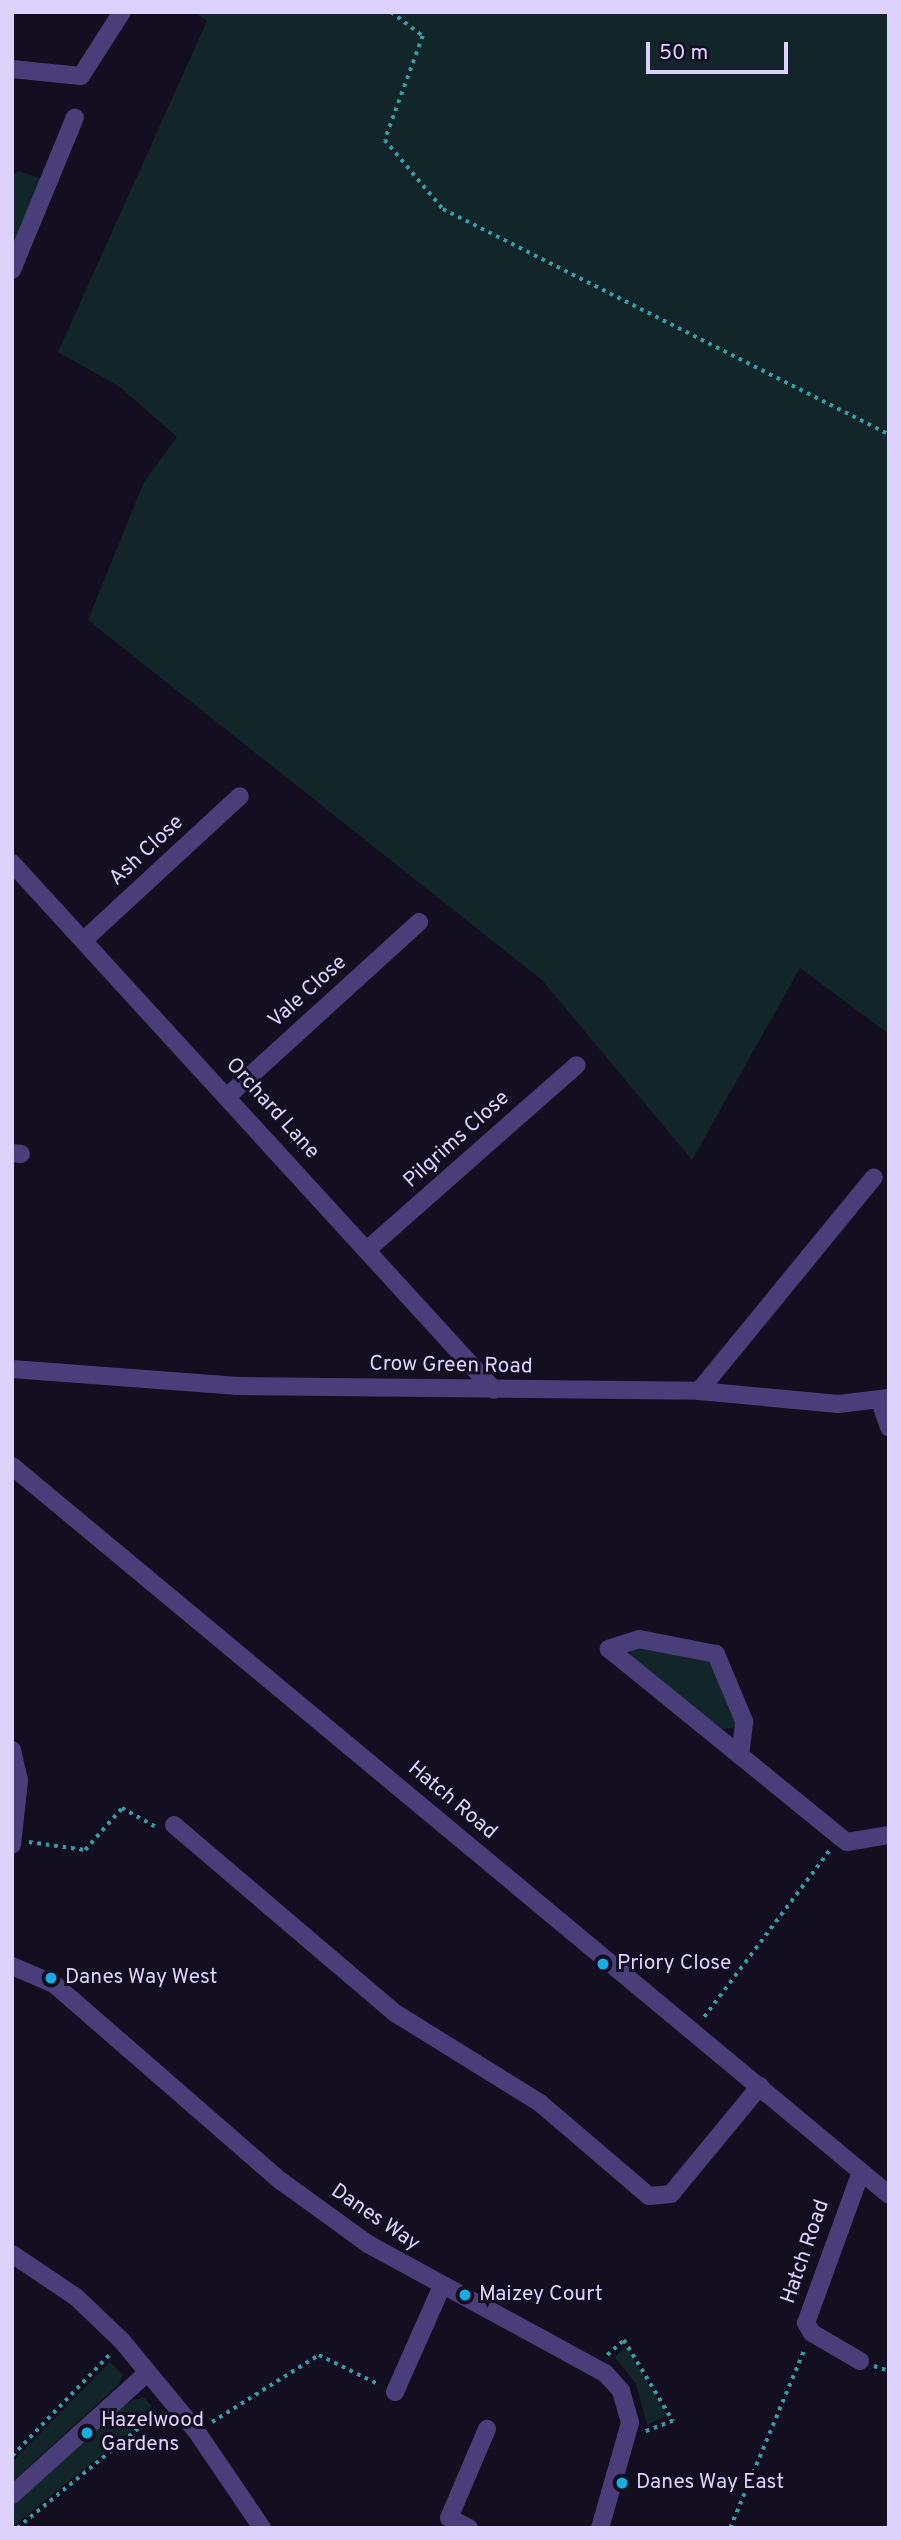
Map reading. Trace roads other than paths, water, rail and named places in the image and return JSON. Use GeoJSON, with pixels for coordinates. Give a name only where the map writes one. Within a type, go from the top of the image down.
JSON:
{"type":"FeatureCollection","features":[{"type":"Feature","properties":{"kind":"street"},"geometry":{"type":"LineString","coordinates":[[12,69],[81,76],[122,12]]}},
{"type":"Feature","properties":{"kind":"street"},"geometry":{"type":"LineString","coordinates":[[12,270],[75,117]]}},
{"type":"Feature","properties":{"kind":"street","name":"Ash Close"},"geometry":{"type":"LineString","coordinates":[[84,940],[240,796]]}},
{"type":"Feature","properties":{"kind":"street","name":"Orchard Lane"},"geometry":{"type":"LineString","coordinates":[[12,863],[229,1095],[494,1390]]}},
{"type":"Feature","properties":{"kind":"street","name":"Vale Close"},"geometry":{"type":"LineString","coordinates":[[229,1095],[419,922]]}},
{"type":"Feature","properties":{"kind":"street","name":"Pilgrims Close"},"geometry":{"type":"LineString","coordinates":[[368,1249],[577,1065]]}},
{"type":"Feature","properties":{"kind":"street"},"geometry":{"type":"LineString","coordinates":[[699,1391],[874,1177]]}},
{"type":"Feature","properties":{"kind":"street","name":"Crow Green Road"},"geometry":{"type":"LineString","coordinates":[[12,1369],[238,1386],[699,1391],[838,1404],[884,1399]]}},
{"type":"Feature","properties":{"kind":"street"},"geometry":{"type":"LineString","coordinates":[[884,1399],[889,1427]]}},
{"type":"Feature","properties":{"kind":"street","name":"Hatch Road"},"geometry":{"type":"LineString","coordinates":[[12,1466],[889,2195]]}},
{"type":"Feature","properties":{"kind":"street"},"geometry":{"type":"LineString","coordinates":[[740,1756],[744,1721],[716,1654],[639,1639],[609,1648],[740,1756],[839,1837],[852,1844],[889,1835]]}},
{"type":"Feature","properties":{"kind":"street"},"geometry":{"type":"LineString","coordinates":[[12,1750],[19,1780],[13,1841]]}},
{"type":"Feature","properties":{"kind":"street"},"geometry":{"type":"LineString","coordinates":[[174,1825],[376,1998],[540,2103],[649,2196],[671,2194],[760,2086]]}},
{"type":"Feature","properties":{"kind":"street","name":"Danes Way"},"geometry":{"type":"LineString","coordinates":[[12,1966],[54,1984],[281,2181],[441,2288],[595,2366],[621,2391],[629,2434],[600,2528]]}},
{"type":"Feature","properties":{"kind":"street","name":"Hatch Road"},"geometry":{"type":"LineString","coordinates":[[860,2361],[811,2333],[806,2323],[861,2172]]}},
{"type":"Feature","properties":{"kind":"street"},"geometry":{"type":"LineString","coordinates":[[12,2253],[76,2297],[122,2341],[197,2432],[262,2528]]}},
{"type":"Feature","properties":{"kind":"street"},"geometry":{"type":"LineString","coordinates":[[395,2392],[441,2288]]}},
{"type":"Feature","properties":{"kind":"street"},"geometry":{"type":"LineString","coordinates":[[12,2495],[148,2372]]}},
{"type":"Feature","properties":{"kind":"street"},"geometry":{"type":"LineString","coordinates":[[469,2528],[449,2518],[487,2429]]}},
{"type":"Feature","properties":{"kind":"place","name":"Priory Close"},"geometry":{"type":"Point","coordinates":[603,1964]}},
{"type":"Feature","properties":{"kind":"place","name":"Danes Way West"},"geometry":{"type":"Point","coordinates":[51,1978]}},
{"type":"Feature","properties":{"kind":"place","name":"Maizey Court"},"geometry":{"type":"Point","coordinates":[465,2295]}},
{"type":"Feature","properties":{"kind":"place","name":"Hazelwood Gardens"},"geometry":{"type":"Point","coordinates":[87,2433]}},
{"type":"Feature","properties":{"kind":"place","name":"Danes Way East"},"geometry":{"type":"Point","coordinates":[622,2483]}}]}
